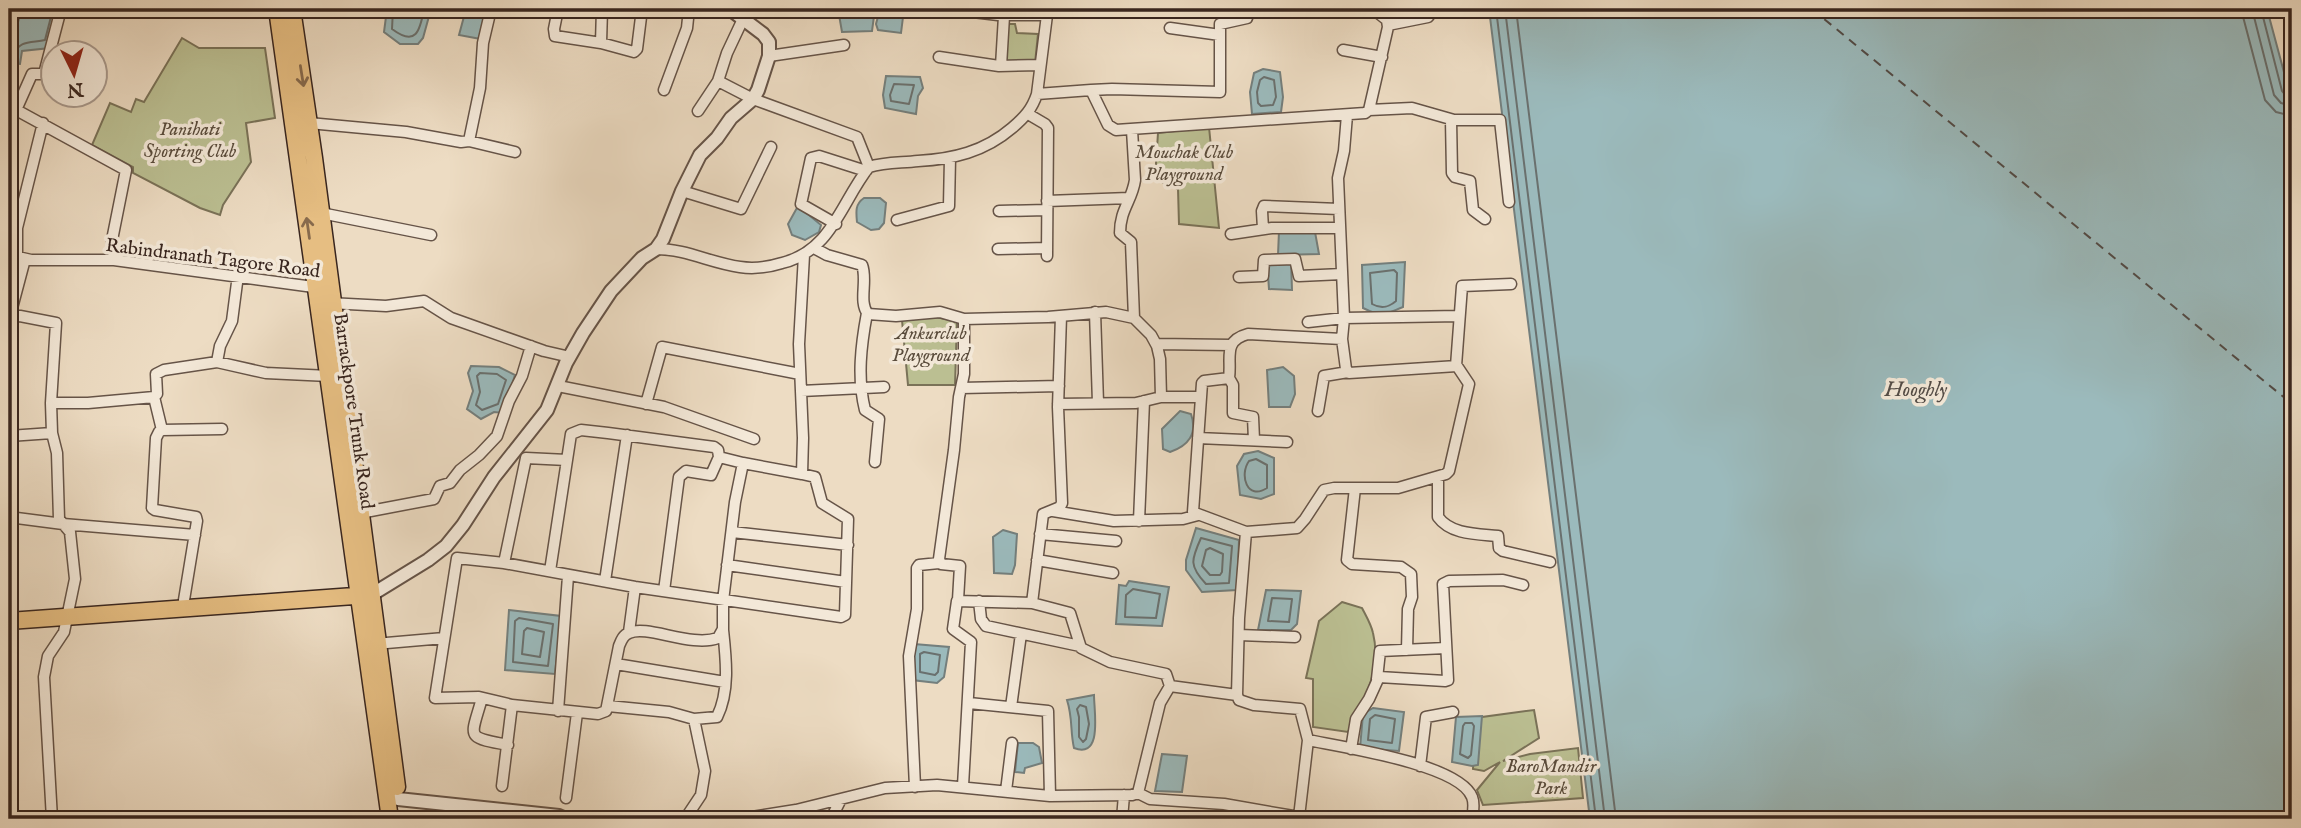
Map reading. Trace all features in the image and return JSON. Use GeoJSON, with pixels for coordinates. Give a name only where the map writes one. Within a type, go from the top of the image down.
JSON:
{"type":"FeatureCollection","features":[{"type":"Feature","properties":{"kind":"main road","name":"Barrackpore Trunk Road"},"geometry":{"type":"LineString","coordinates":[[277,9],[360,513],[390,819]]}},
{"type":"Feature","properties":{"kind":"main road","name":"Barrackpore Trunk Road"},"geometry":{"type":"LineString","coordinates":[[292,9],[321,214],[329,376],[367,591]]}},
{"type":"Feature","properties":{"kind":"main road"},"geometry":{"type":"LineString","coordinates":[[9,621],[184,600],[367,591]]}},
{"type":"Feature","properties":{"kind":"main road"},"geometry":{"type":"LineString","coordinates":[[9,612],[69,613],[367,591]]}},
{"type":"Feature","properties":{"kind":"main road","name":"Barrackpore Trunk Road"},"geometry":{"type":"LineString","coordinates":[[372,644],[401,819]]}},
{"type":"Feature","properties":{"kind":"street"},"geometry":{"type":"LineString","coordinates":[[61,9],[44,74],[32,74],[12,108],[126,170],[112,240],[114,260]]}},
{"type":"Feature","properties":{"kind":"street"},"geometry":{"type":"LineString","coordinates":[[469,141],[480,88],[483,43],[491,9]]}},
{"type":"Feature","properties":{"kind":"street"},"geometry":{"type":"LineString","coordinates":[[558,9],[555,36],[601,43],[634,52],[637,49],[642,9]]}},
{"type":"Feature","properties":{"kind":"street"},"geometry":{"type":"LineString","coordinates":[[601,43],[602,9]]}},
{"type":"Feature","properties":{"kind":"street"},"geometry":{"type":"LineString","coordinates":[[664,90],[687,28],[689,9]]}},
{"type":"Feature","properties":{"kind":"street"},"geometry":{"type":"LineString","coordinates":[[836,224],[801,204],[811,158],[819,156],[868,169],[886,163],[950,158],[984,148],[1028,114],[1037,94],[1050,12],[1004,16],[948,9]]}},
{"type":"Feature","properties":{"kind":"street"},"geometry":{"type":"LineString","coordinates":[[1037,94],[1112,89],[1220,92],[1220,23],[1247,19],[1249,9]]}},
{"type":"Feature","properties":{"kind":"street"},"geometry":{"type":"LineString","coordinates":[[1369,110],[1388,25],[1383,16],[1373,9]]}},
{"type":"Feature","properties":{"kind":"street"},"geometry":{"type":"LineString","coordinates":[[1388,25],[1429,17],[1434,9]]}},
{"type":"Feature","properties":{"kind":"street"},"geometry":{"type":"LineString","coordinates":[[367,591],[428,560],[446,546],[463,526],[494,477],[547,410],[569,357],[611,291],[642,258],[656,249],[670,227],[682,191],[700,155],[717,138],[731,118],[753,99],[769,56],[769,42],[767,37],[736,12],[718,81],[698,111]]}},
{"type":"Feature","properties":{"kind":"street"},"geometry":{"type":"LineString","coordinates":[[1001,66],[1004,16]]}},
{"type":"Feature","properties":{"kind":"street"},"geometry":{"type":"LineString","coordinates":[[1170,28],[1220,35]]}},
{"type":"Feature","properties":{"kind":"street"},"geometry":{"type":"LineString","coordinates":[[769,56],[844,45]]}},
{"type":"Feature","properties":{"kind":"street"},"geometry":{"type":"LineString","coordinates":[[1343,50],[1382,57]]}},
{"type":"Feature","properties":{"kind":"street"},"geometry":{"type":"LineString","coordinates":[[939,57],[1001,66],[1040,65]]}},
{"type":"Feature","properties":{"kind":"street"},"geometry":{"type":"LineString","coordinates":[[656,249],[687,252],[742,268],[767,267],[790,262],[822,242],[836,224],[868,169],[857,137],[753,99],[718,81]]}},
{"type":"Feature","properties":{"kind":"street"},"geometry":{"type":"LineString","coordinates":[[1091,90],[1108,125],[1116,130],[1347,115],[1369,110],[1412,108],[1451,120],[1501,121],[1509,202]]}},
{"type":"Feature","properties":{"kind":"street"},"geometry":{"type":"LineString","coordinates":[[998,249],[1047,252],[1048,128],[1028,114]]}},
{"type":"Feature","properties":{"kind":"street"},"geometry":{"type":"LineString","coordinates":[[1347,115],[1344,151],[1338,178],[1344,318],[1342,340],[1348,372]]}},
{"type":"Feature","properties":{"kind":"street"},"geometry":{"type":"LineString","coordinates":[[1451,120],[1452,173],[1455,177],[1470,181],[1473,210],[1485,219]]}},
{"type":"Feature","properties":{"kind":"street"},"geometry":{"type":"LineString","coordinates":[[309,122],[469,141],[515,152]]}},
{"type":"Feature","properties":{"kind":"street"},"geometry":{"type":"LineString","coordinates":[[43,123],[17,228],[17,257],[10,318],[20,316],[56,323],[52,433],[57,453],[59,519],[70,533],[75,579],[64,632],[48,656],[44,677],[52,819]]}},
{"type":"Feature","properties":{"kind":"street"},"geometry":{"type":"LineString","coordinates":[[1132,130],[1135,180],[1120,217],[1120,233],[1131,242],[1134,318]]}},
{"type":"Feature","properties":{"kind":"street"},"geometry":{"type":"LineString","coordinates":[[682,191],[741,209],[771,147]]}},
{"type":"Feature","properties":{"kind":"street"},"geometry":{"type":"LineString","coordinates":[[897,220],[950,204],[950,158]]}},
{"type":"Feature","properties":{"kind":"street"},"geometry":{"type":"LineString","coordinates":[[999,211],[1129,198]]}},
{"type":"Feature","properties":{"kind":"street"},"geometry":{"type":"LineString","coordinates":[[1263,229],[1264,206],[1339,209]]}},
{"type":"Feature","properties":{"kind":"street"},"geometry":{"type":"LineString","coordinates":[[321,214],[431,235]]}},
{"type":"Feature","properties":{"kind":"street"},"geometry":{"type":"LineString","coordinates":[[1231,234],[1263,229],[1340,228]]}},
{"type":"Feature","properties":{"kind":"street"},"geometry":{"type":"LineString","coordinates":[[814,248],[827,255],[862,265],[864,271],[864,307],[867,313],[862,345],[861,388],[865,410],[879,419],[875,462]]}},
{"type":"Feature","properties":{"kind":"street"},"geometry":{"type":"LineString","coordinates":[[802,474],[799,344],[804,255]]}},
{"type":"Feature","properties":{"kind":"street","name":"Rabindranath Tagore Road"},"geometry":{"type":"LineString","coordinates":[[17,257],[114,260],[162,268],[238,275],[386,306],[424,301],[452,317],[569,357]]}},
{"type":"Feature","properties":{"kind":"street"},"geometry":{"type":"LineString","coordinates":[[1240,277],[1264,276],[1264,260],[1287,258],[1295,259],[1299,276],[1342,274]]}},
{"type":"Feature","properties":{"kind":"street"},"geometry":{"type":"LineString","coordinates":[[217,362],[220,346],[232,321],[238,275]]}},
{"type":"Feature","properties":{"kind":"street"},"geometry":{"type":"LineString","coordinates":[[1229,377],[1202,381],[1193,512],[1246,532],[1297,528],[1324,490],[1405,487],[1446,474],[1451,466],[1469,384],[1456,366],[1462,286],[1511,284]]}},
{"type":"Feature","properties":{"kind":"street"},"geometry":{"type":"LineString","coordinates":[[867,313],[896,316],[940,312],[964,319],[1061,316],[1095,312],[1121,314],[1134,318],[1156,344],[1160,359],[1161,397]]}},
{"type":"Feature","properties":{"kind":"street"},"geometry":{"type":"LineString","coordinates":[[1095,312],[1098,403]]}},
{"type":"Feature","properties":{"kind":"street"},"geometry":{"type":"LineString","coordinates":[[1032,603],[1043,514],[1060,507],[1062,503],[1058,404],[1061,316]]}},
{"type":"Feature","properties":{"kind":"street"},"geometry":{"type":"LineString","coordinates":[[1308,322],[1344,318],[1459,316]]}},
{"type":"Feature","properties":{"kind":"street"},"geometry":{"type":"LineString","coordinates":[[939,563],[964,374],[964,319]]}},
{"type":"Feature","properties":{"kind":"street"},"geometry":{"type":"LineString","coordinates":[[1254,440],[1253,417],[1233,413],[1233,385],[1229,377],[1231,345],[1237,338],[1248,334],[1342,340]]}},
{"type":"Feature","properties":{"kind":"street"},"geometry":{"type":"LineString","coordinates":[[1156,344],[1231,345]]}},
{"type":"Feature","properties":{"kind":"street"},"geometry":{"type":"LineString","coordinates":[[360,513],[433,499],[440,486],[450,483],[460,470],[479,455],[497,436],[509,401],[522,376],[531,346]]}},
{"type":"Feature","properties":{"kind":"street"},"geometry":{"type":"LineString","coordinates":[[646,404],[662,347],[800,374]]}},
{"type":"Feature","properties":{"kind":"street"},"geometry":{"type":"LineString","coordinates":[[162,430],[154,397],[157,394],[158,372],[217,362],[266,373],[329,376]]}},
{"type":"Feature","properties":{"kind":"street"},"geometry":{"type":"LineString","coordinates":[[1318,411],[1324,376],[1348,372],[1456,366]]}},
{"type":"Feature","properties":{"kind":"street"},"geometry":{"type":"LineString","coordinates":[[558,386],[675,411],[754,439]]}},
{"type":"Feature","properties":{"kind":"street"},"geometry":{"type":"LineString","coordinates":[[961,388],[1059,386]]}},
{"type":"Feature","properties":{"kind":"street"},"geometry":{"type":"LineString","coordinates":[[801,391],[884,387]]}},
{"type":"Feature","properties":{"kind":"street"},"geometry":{"type":"LineString","coordinates":[[51,403],[88,403],[154,397]]}},
{"type":"Feature","properties":{"kind":"street"},"geometry":{"type":"LineString","coordinates":[[1058,404],[1200,397]]}},
{"type":"Feature","properties":{"kind":"street"},"geometry":{"type":"LineString","coordinates":[[1139,521],[1144,401]]}},
{"type":"Feature","properties":{"kind":"street"},"geometry":{"type":"LineString","coordinates":[[184,600],[196,517],[152,508],[156,438],[162,430],[222,429]]}},
{"type":"Feature","properties":{"kind":"street"},"geometry":{"type":"LineString","coordinates":[[550,571],[571,434],[581,430],[714,447],[718,450],[719,457],[711,475],[686,471],[680,477],[664,591]]}},
{"type":"Feature","properties":{"kind":"street"},"geometry":{"type":"LineString","coordinates":[[9,436],[52,433]]}},
{"type":"Feature","properties":{"kind":"street"},"geometry":{"type":"LineString","coordinates":[[605,581],[627,435]]}},
{"type":"Feature","properties":{"kind":"street"},"geometry":{"type":"LineString","coordinates":[[1198,438],[1287,442]]}},
{"type":"Feature","properties":{"kind":"street"},"geometry":{"type":"LineString","coordinates":[[719,457],[817,478],[822,503],[848,518],[846,612],[841,617],[635,587],[504,563],[457,558],[435,698],[482,698],[512,705],[598,714],[606,711],[608,706],[619,646],[629,632],[640,631],[709,642],[718,638],[723,629]]}},
{"type":"Feature","properties":{"kind":"street"},"geometry":{"type":"LineString","coordinates":[[504,563],[526,458],[567,460]]}},
{"type":"Feature","properties":{"kind":"street"},"geometry":{"type":"LineString","coordinates":[[608,706],[669,712],[694,719],[717,717],[723,706],[727,661],[723,601],[743,463]]}},
{"type":"Feature","properties":{"kind":"street"},"geometry":{"type":"LineString","coordinates":[[1438,477],[1440,521],[1465,533],[1498,536],[1499,548],[1503,551],[1550,562]]}},
{"type":"Feature","properties":{"kind":"street"},"geometry":{"type":"LineString","coordinates":[[1355,488],[1347,559],[1352,564],[1402,566],[1411,574],[1412,597],[1408,609],[1407,650]]}},
{"type":"Feature","properties":{"kind":"street"},"geometry":{"type":"LineString","coordinates":[[1051,510],[1099,520],[1187,519],[1198,515]]}},
{"type":"Feature","properties":{"kind":"street"},"geometry":{"type":"LineString","coordinates":[[9,517],[195,535]]}},
{"type":"Feature","properties":{"kind":"street"},"geometry":{"type":"LineString","coordinates":[[732,532],[848,545]]}},
{"type":"Feature","properties":{"kind":"street"},"geometry":{"type":"LineString","coordinates":[[739,819],[796,810],[885,788],[963,786],[1050,796],[1138,793],[1150,799],[1224,804],[1301,818],[1308,740],[1300,709],[1254,705],[1239,700],[1237,695],[1246,532]]}},
{"type":"Feature","properties":{"kind":"street"},"geometry":{"type":"LineString","coordinates":[[1040,534],[1115,541]]}},
{"type":"Feature","properties":{"kind":"street"},"geometry":{"type":"LineString","coordinates":[[1037,560],[1113,573]]}},
{"type":"Feature","properties":{"kind":"street"},"geometry":{"type":"LineString","coordinates":[[915,787],[909,656],[917,606],[917,568],[919,565],[939,563],[960,566],[953,629],[971,642],[963,786]]}},
{"type":"Feature","properties":{"kind":"street"},"geometry":{"type":"LineString","coordinates":[[727,565],[846,582]]}},
{"type":"Feature","properties":{"kind":"street"},"geometry":{"type":"LineString","coordinates":[[558,711],[568,576]]}},
{"type":"Feature","properties":{"kind":"street"},"geometry":{"type":"LineString","coordinates":[[1377,679],[1381,677],[1448,681],[1443,584],[1449,581],[1496,579],[1523,584]]}},
{"type":"Feature","properties":{"kind":"street"},"geometry":{"type":"LineString","coordinates":[[629,632],[635,587]]}},
{"type":"Feature","properties":{"kind":"street"},"geometry":{"type":"LineString","coordinates":[[958,600],[1032,603],[1070,613],[1080,646]]}},
{"type":"Feature","properties":{"kind":"street"},"geometry":{"type":"LineString","coordinates":[[979,601],[981,619],[986,626],[1080,646],[1110,662],[1166,674],[1170,686],[1160,703],[1138,793]]}},
{"type":"Feature","properties":{"kind":"street"},"geometry":{"type":"LineString","coordinates":[[1011,707],[1021,634]]}},
{"type":"Feature","properties":{"kind":"street"},"geometry":{"type":"LineString","coordinates":[[1239,635],[1295,637]]}},
{"type":"Feature","properties":{"kind":"street"},"geometry":{"type":"LineString","coordinates":[[372,644],[444,638]]}},
{"type":"Feature","properties":{"kind":"street"},"geometry":{"type":"LineString","coordinates":[[1351,749],[1356,719],[1370,697],[1377,679],[1380,651],[1446,649]]}},
{"type":"Feature","properties":{"kind":"street"},"geometry":{"type":"LineString","coordinates":[[616,664],[725,681]]}},
{"type":"Feature","properties":{"kind":"street"},"geometry":{"type":"LineString","coordinates":[[1170,686],[1237,695]]}},
{"type":"Feature","properties":{"kind":"street"},"geometry":{"type":"LineString","coordinates":[[482,698],[474,736],[478,740],[508,745]]}},
{"type":"Feature","properties":{"kind":"street"},"geometry":{"type":"LineString","coordinates":[[969,704],[1048,711],[1050,796]]}},
{"type":"Feature","properties":{"kind":"street"},"geometry":{"type":"LineString","coordinates":[[502,786],[512,705]]}},
{"type":"Feature","properties":{"kind":"street"},"geometry":{"type":"LineString","coordinates":[[1420,766],[1426,717],[1453,712]]}},
{"type":"Feature","properties":{"kind":"street"},"geometry":{"type":"LineString","coordinates":[[566,798],[577,713]]}},
{"type":"Feature","properties":{"kind":"street"},"geometry":{"type":"LineString","coordinates":[[685,819],[701,795],[705,771],[694,719]]}},
{"type":"Feature","properties":{"kind":"street"},"geometry":{"type":"LineString","coordinates":[[1308,740],[1420,766],[1447,775],[1471,794],[1474,804],[1472,819]]}},
{"type":"Feature","properties":{"kind":"street"},"geometry":{"type":"LineString","coordinates":[[1006,791],[1012,743]]}},
{"type":"Feature","properties":{"kind":"street"},"geometry":{"type":"LineString","coordinates":[[1122,819],[1124,795]]}},
{"type":"Feature","properties":{"kind":"street"},"geometry":{"type":"LineString","coordinates":[[398,799],[559,816],[566,819]]}},
{"type":"Feature","properties":{"kind":"street"},"geometry":{"type":"LineString","coordinates":[[831,819],[841,799]]}},
{"type":"Feature","properties":{"kind":"green space"},"geometry":{"type":"Polygon","coordinates":[[[1003,24],[1015,24],[1017,33],[1038,34],[1035,63],[1002,65],[1003,24]]]}},
{"type":"Feature","properties":{"kind":"green space","name":"Panihati Sporting Club"},"geometry":{"type":"Polygon","coordinates":[[[182,38],[199,48],[265,48],[275,118],[246,123],[251,162],[223,205],[220,215],[200,208],[133,173],[133,167],[92,145],[110,103],[131,112],[136,99],[144,102],[182,38]]]}},
{"type":"Feature","properties":{"kind":"green space","name":"Mouchak Club Playground"},"geometry":{"type":"Polygon","coordinates":[[[1209,127],[1219,228],[1179,224],[1178,189],[1155,179],[1158,133],[1209,127]]]}},
{"type":"Feature","properties":{"kind":"green space","name":"Ankurclub Playground"},"geometry":{"type":"Polygon","coordinates":[[[929,316],[957,321],[955,385],[908,385],[902,320],[929,316]]]}},
{"type":"Feature","properties":{"kind":"green space"},"geometry":{"type":"Polygon","coordinates":[[[1342,602],[1362,608],[1372,630],[1375,646],[1370,684],[1348,732],[1313,727],[1313,679],[1306,678],[1319,621],[1342,602]]]}},
{"type":"Feature","properties":{"kind":"green space","name":"BaroMandir Park"},"geometry":{"type":"Polygon","coordinates":[[[1534,710],[1539,738],[1503,761],[1530,754],[1578,748],[1583,798],[1483,805],[1477,790],[1500,762],[1484,771],[1473,769],[1475,718],[1534,710]]]}},
{"type":"Feature","properties":{"kind":"water"},"geometry":{"type":"Polygon","coordinates":[[[22,9],[60,9],[53,38],[38,38],[38,49],[22,51],[20,64],[9,63],[9,37],[22,9]]]}},
{"type":"Feature","properties":{"kind":"water"},"geometry":{"type":"Polygon","coordinates":[[[387,9],[431,9],[423,38],[418,44],[400,44],[384,32],[387,9]]]}},
{"type":"Feature","properties":{"kind":"water"},"geometry":{"type":"Polygon","coordinates":[[[466,9],[490,11],[486,40],[459,35],[466,9]]]}},
{"type":"Feature","properties":{"kind":"water"},"geometry":{"type":"Polygon","coordinates":[[[838,9],[875,9],[872,31],[842,32],[838,9]]]}},
{"type":"Feature","properties":{"kind":"water"},"geometry":{"type":"Polygon","coordinates":[[[880,9],[904,9],[901,33],[878,30],[876,24],[880,9]]]}},
{"type":"Feature","properties":{"kind":"water","name":"Hooghly"},"geometry":{"type":"Polygon","coordinates":[[[1489,9],[2267,9],[2292,102],[2292,819],[1590,819],[1489,9]]]}},
{"type":"Feature","properties":{"kind":"water"},"geometry":{"type":"Polygon","coordinates":[[[1263,69],[1280,72],[1283,97],[1281,112],[1252,114],[1250,92],[1254,73],[1263,69]]]}},
{"type":"Feature","properties":{"kind":"water"},"geometry":{"type":"Polygon","coordinates":[[[886,76],[920,77],[923,88],[918,96],[916,114],[885,108],[883,95],[886,76]]]}},
{"type":"Feature","properties":{"kind":"water"},"geometry":{"type":"Polygon","coordinates":[[[864,198],[880,198],[886,203],[884,223],[879,229],[871,230],[857,222],[856,212],[864,198]]]}},
{"type":"Feature","properties":{"kind":"water"},"geometry":{"type":"Polygon","coordinates":[[[798,206],[821,225],[819,232],[805,240],[792,235],[788,224],[798,206]]]}},
{"type":"Feature","properties":{"kind":"water"},"geometry":{"type":"Polygon","coordinates":[[[1279,231],[1315,232],[1319,254],[1278,255],[1279,231]]]}},
{"type":"Feature","properties":{"kind":"water"},"geometry":{"type":"Polygon","coordinates":[[[1291,260],[1292,290],[1269,289],[1267,261],[1291,260]]]}},
{"type":"Feature","properties":{"kind":"water"},"geometry":{"type":"Polygon","coordinates":[[[1405,262],[1403,307],[1384,314],[1363,308],[1362,265],[1405,262]]]}},
{"type":"Feature","properties":{"kind":"water"},"geometry":{"type":"Polygon","coordinates":[[[471,366],[499,367],[515,375],[503,413],[494,412],[481,419],[467,409],[473,391],[468,373],[471,366]]]}},
{"type":"Feature","properties":{"kind":"water"},"geometry":{"type":"Polygon","coordinates":[[[1283,367],[1294,376],[1295,394],[1290,407],[1269,407],[1267,370],[1283,367]]]}},
{"type":"Feature","properties":{"kind":"water"},"geometry":{"type":"Polygon","coordinates":[[[1180,411],[1191,414],[1192,433],[1186,443],[1170,452],[1163,449],[1162,429],[1180,411]]]}},
{"type":"Feature","properties":{"kind":"water"},"geometry":{"type":"Polygon","coordinates":[[[1258,451],[1274,458],[1274,494],[1261,499],[1240,495],[1237,466],[1244,454],[1258,451]]]}},
{"type":"Feature","properties":{"kind":"water"},"geometry":{"type":"Polygon","coordinates":[[[1196,528],[1239,540],[1237,590],[1202,592],[1186,570],[1186,560],[1196,528]]]}},
{"type":"Feature","properties":{"kind":"water"},"geometry":{"type":"Polygon","coordinates":[[[1003,530],[1017,534],[1012,574],[994,573],[993,537],[1003,530]]]}},
{"type":"Feature","properties":{"kind":"water"},"geometry":{"type":"Polygon","coordinates":[[[1129,581],[1169,587],[1162,626],[1116,624],[1119,585],[1126,586],[1129,581]]]}},
{"type":"Feature","properties":{"kind":"water"},"geometry":{"type":"Polygon","coordinates":[[[1266,590],[1301,591],[1297,624],[1291,630],[1258,630],[1266,590]]]}},
{"type":"Feature","properties":{"kind":"water"},"geometry":{"type":"Polygon","coordinates":[[[509,610],[561,616],[555,674],[505,670],[509,610]]]}},
{"type":"Feature","properties":{"kind":"water"},"geometry":{"type":"Polygon","coordinates":[[[914,644],[949,647],[944,677],[937,683],[912,680],[914,644]]]}},
{"type":"Feature","properties":{"kind":"water"},"geometry":{"type":"Polygon","coordinates":[[[1094,695],[1093,741],[1083,750],[1074,748],[1067,700],[1094,695]]]}},
{"type":"Feature","properties":{"kind":"water"},"geometry":{"type":"Polygon","coordinates":[[[1373,708],[1404,712],[1399,751],[1360,748],[1363,714],[1373,708]]]}},
{"type":"Feature","properties":{"kind":"water"},"geometry":{"type":"Polygon","coordinates":[[[1482,716],[1478,765],[1452,762],[1456,717],[1482,716]]]}},
{"type":"Feature","properties":{"kind":"water"},"geometry":{"type":"Polygon","coordinates":[[[1018,743],[1033,743],[1039,747],[1042,763],[1025,768],[1024,773],[1015,772],[1018,743]]]}},
{"type":"Feature","properties":{"kind":"water"},"geometry":{"type":"Polygon","coordinates":[[[1162,754],[1187,756],[1182,792],[1155,791],[1162,754]]]}},
{"type":"Feature","properties":{"kind":"ferry route"},"geometry":{"type":"LineString","coordinates":[[1812,9],[2292,404]]}}]}
